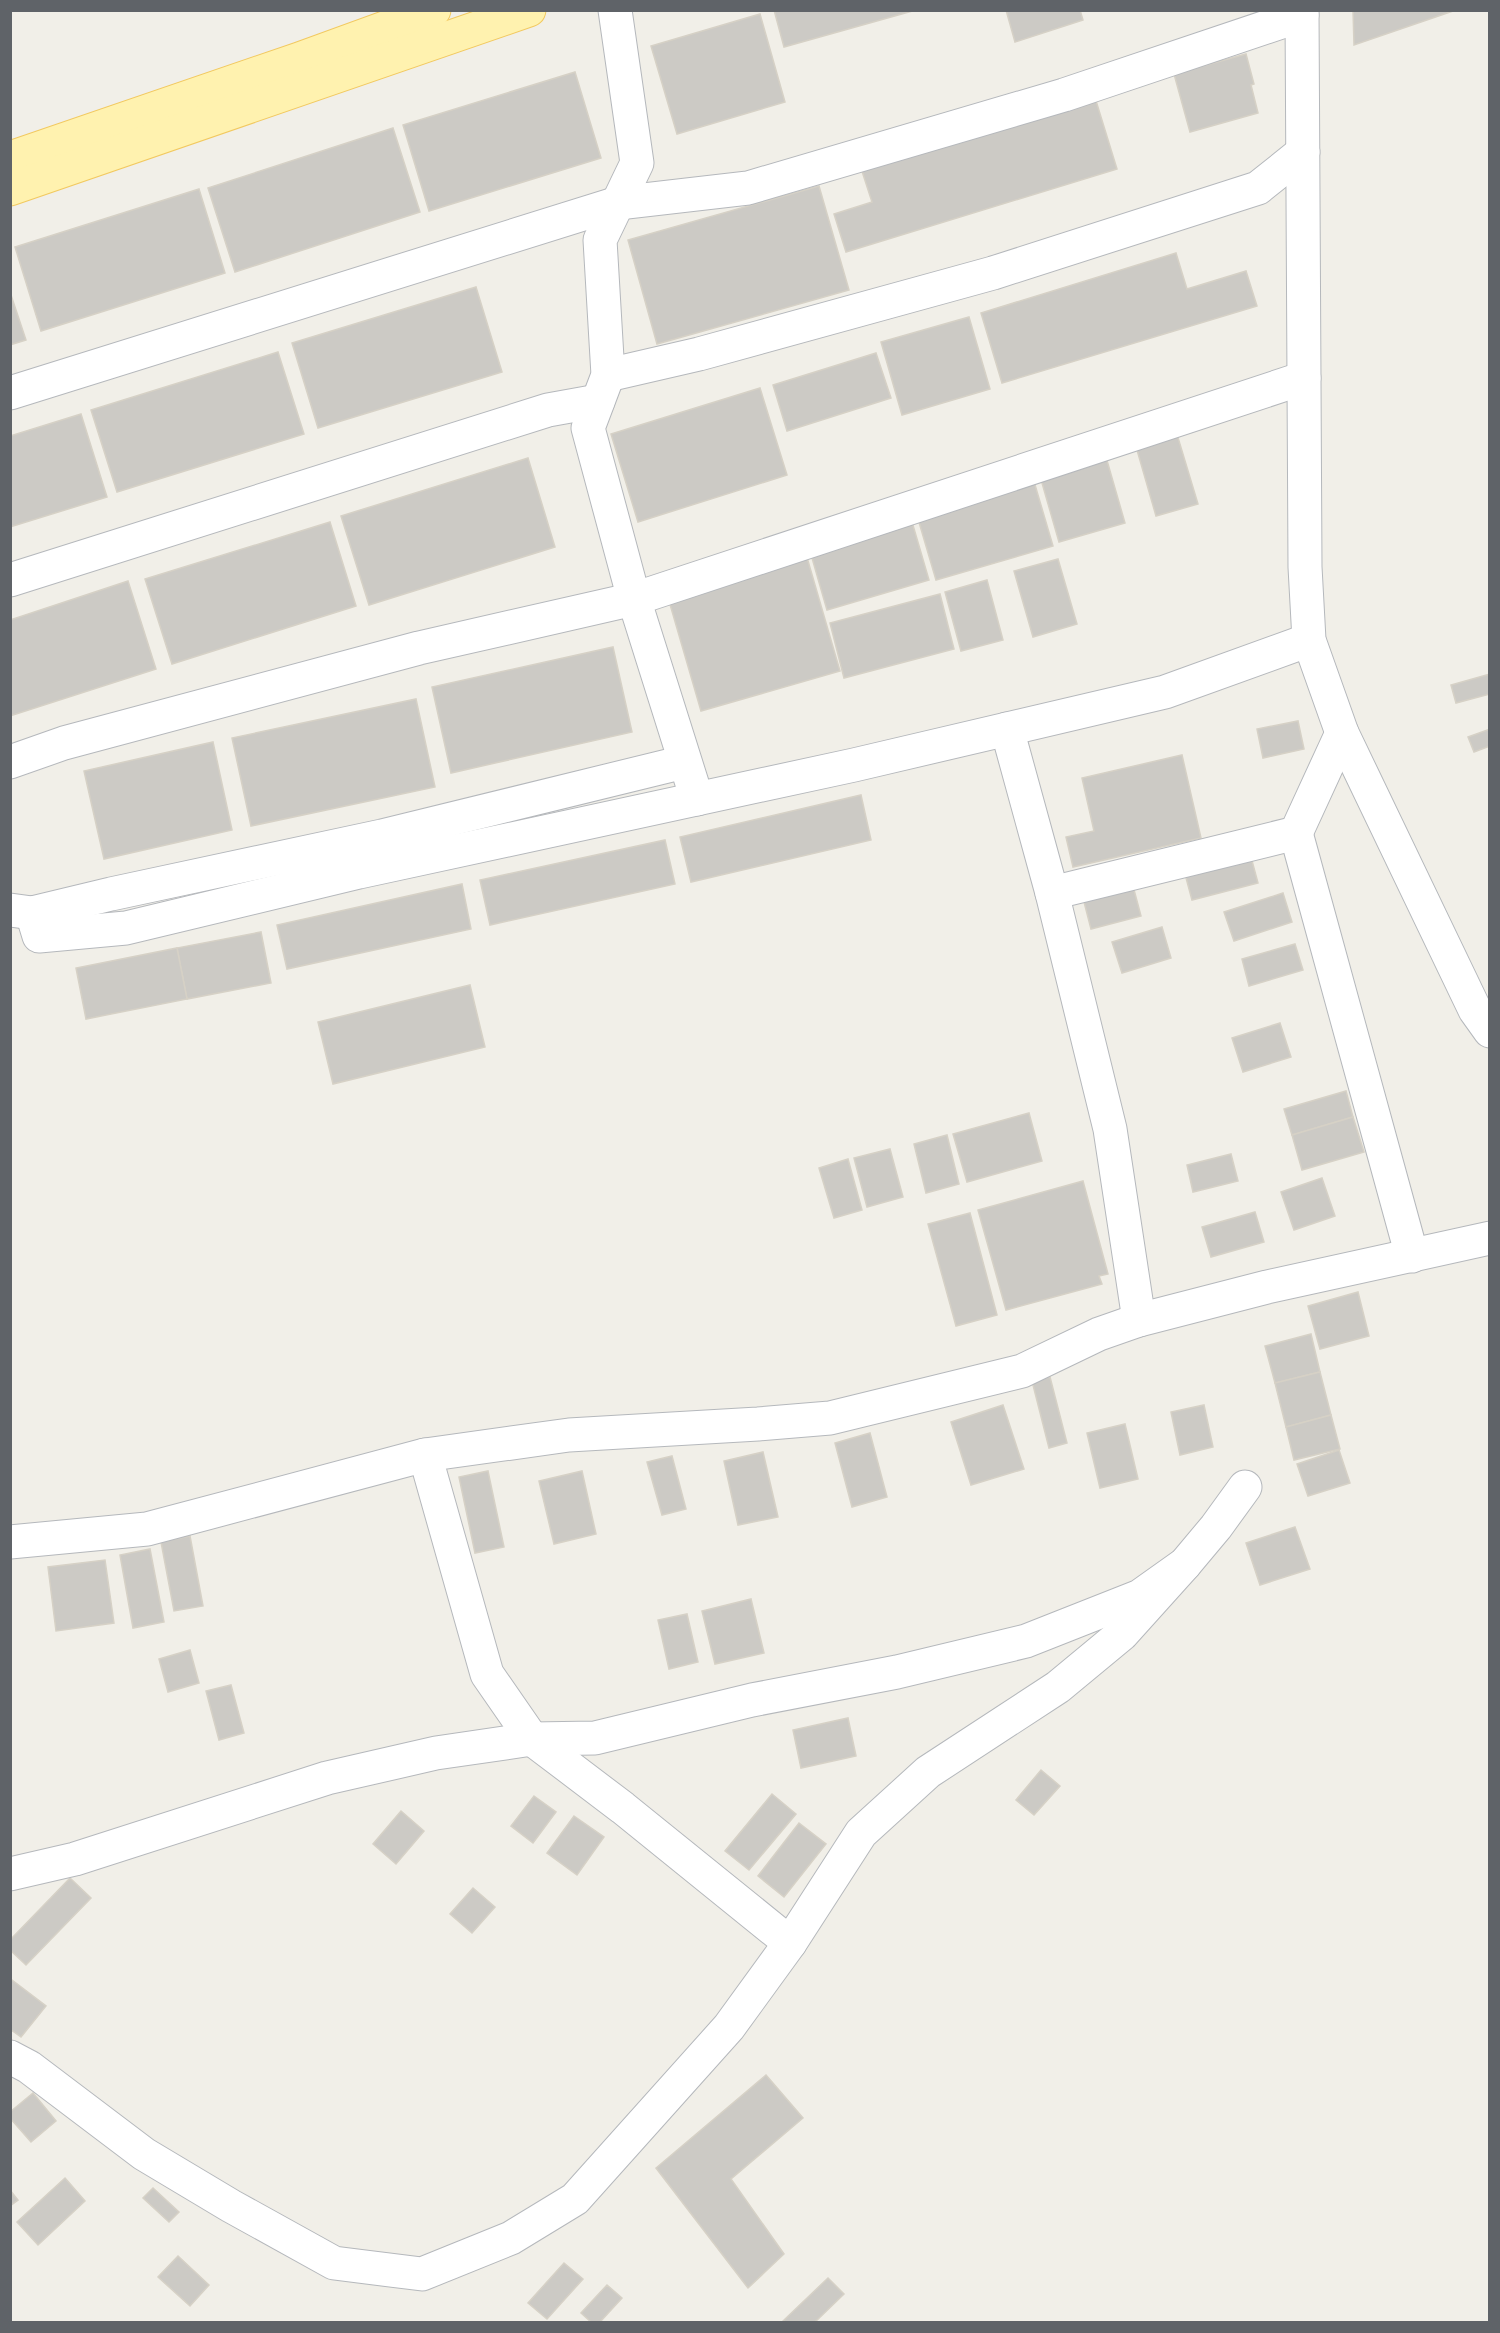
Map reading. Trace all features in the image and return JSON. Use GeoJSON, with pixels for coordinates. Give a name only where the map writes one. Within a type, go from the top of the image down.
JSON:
{"type":"FeatureCollection","features":[{"type":"Feature","properties":{"kind":"main road"},"geometry":{"type":"LineString","coordinates":[[10,158],[434,10]]}},
{"type":"Feature","properties":{"kind":"main road"},"geometry":{"type":"LineString","coordinates":[[10,189],[530,10]]}},
{"type":"Feature","properties":{"kind":"street"},"geometry":{"type":"LineString","coordinates":[[615,10],[637,163],[600,240],[603,388],[588,428],[634,599],[697,799]]}},
{"type":"Feature","properties":{"kind":"street"},"geometry":{"type":"LineString","coordinates":[[10,393],[618,203],[748,188],[1064,95],[1302,13],[1305,567],[1309,640],[1342,733],[1474,1010],[1490,1031]]}},
{"type":"Feature","properties":{"kind":"street"},"geometry":{"type":"LineString","coordinates":[[10,580],[548,410],[603,388],[710,351],[993,273],[1258,188],[1303,153]]}},
{"type":"Feature","properties":{"kind":"street"},"geometry":{"type":"LineString","coordinates":[[10,762],[64,743],[419,648],[634,599],[1304,378]]}},
{"type":"Feature","properties":{"kind":"street"},"geometry":{"type":"LineString","coordinates":[[684,762],[382,836],[21,912],[39,936],[126,928],[359,872],[697,799],[1165,692],[1309,640]]}},
{"type":"Feature","properties":{"kind":"street"},"geometry":{"type":"LineString","coordinates":[[1007,729],[1052,893],[1110,1129],[1138,1320]]}},
{"type":"Feature","properties":{"kind":"street"},"geometry":{"type":"LineString","coordinates":[[1342,733],[1296,833],[1412,1256]]}},
{"type":"Feature","properties":{"kind":"street"},"geometry":{"type":"LineString","coordinates":[[1052,893],[1296,833]]}},
{"type":"Feature","properties":{"kind":"street"},"geometry":{"type":"LineString","coordinates":[[10,1542],[147,1529],[425,1455],[569,1434],[830,1418],[1022,1371],[1099,1334],[1138,1320],[1267,1287],[1490,1238]]}},
{"type":"Feature","properties":{"kind":"street"},"geometry":{"type":"LineString","coordinates":[[425,1455],[487,1674],[532,1739],[623,1808],[790,1943]]}},
{"type":"Feature","properties":{"kind":"street"},"geometry":{"type":"LineString","coordinates":[[10,2057],[29,2067],[144,2154],[334,2264],[422,2274],[511,2238],[575,2199],[729,2027],[790,1943],[861,1833],[928,1772],[1058,1687],[1113,1641],[1185,1564],[1245,1487]]}},
{"type":"Feature","properties":{"kind":"street"},"geometry":{"type":"LineString","coordinates":[[10,1874],[86,1855],[327,1778],[436,1753],[532,1739],[595,1738],[752,1700],[897,1672],[1026,1641],[1140,1596],[1185,1564]]}},
{"type":"Feature","properties":{"kind":"building"},"geometry":{"type":"Polygon","coordinates":[[[774,10],[916,10],[784,47],[774,10]]]}},
{"type":"Feature","properties":{"kind":"building"},"geometry":{"type":"Polygon","coordinates":[[[1006,10],[1080,10],[1083,20],[1015,42],[1006,10]]]}},
{"type":"Feature","properties":{"kind":"building"},"geometry":{"type":"Polygon","coordinates":[[[1353,10],[1456,10],[1354,45],[1353,10]]]}},
{"type":"Feature","properties":{"kind":"building"},"geometry":{"type":"Polygon","coordinates":[[[760,14],[785,102],[677,134],[651,46],[760,14]]]}},
{"type":"Feature","properties":{"kind":"building"},"geometry":{"type":"Polygon","coordinates":[[[1246,54],[1254,84],[1251,85],[1258,113],[1190,132],[1174,74],[1246,54]]]}},
{"type":"Feature","properties":{"kind":"building"},"geometry":{"type":"Polygon","coordinates":[[[575,72],[601,158],[429,211],[403,125],[575,72]]]}},
{"type":"Feature","properties":{"kind":"building"},"geometry":{"type":"Polygon","coordinates":[[[1093,91],[1117,169],[846,252],[834,214],[872,202],[859,162],[1093,91]]]}},
{"type":"Feature","properties":{"kind":"building"},"geometry":{"type":"Polygon","coordinates":[[[393,128],[420,212],[235,272],[208,188],[393,128]]]}},
{"type":"Feature","properties":{"kind":"building"},"geometry":{"type":"Polygon","coordinates":[[[819,186],[849,290],[657,344],[628,240],[819,186]]]}},
{"type":"Feature","properties":{"kind":"building"},"geometry":{"type":"Polygon","coordinates":[[[199,189],[225,273],[41,331],[15,247],[199,189]]]}},
{"type":"Feature","properties":{"kind":"building"},"geometry":{"type":"Polygon","coordinates":[[[1176,253],[1187,289],[1246,271],[1257,306],[1002,383],[981,313],[1176,253]]]}},
{"type":"Feature","properties":{"kind":"building"},"geometry":{"type":"Polygon","coordinates":[[[476,287],[502,372],[318,428],[292,343],[476,287]]]}},
{"type":"Feature","properties":{"kind":"building"},"geometry":{"type":"Polygon","coordinates":[[[10,292],[26,340],[10,345],[10,292]]]}},
{"type":"Feature","properties":{"kind":"building"},"geometry":{"type":"Polygon","coordinates":[[[969,317],[990,389],[902,415],[881,342],[969,317]]]}},
{"type":"Feature","properties":{"kind":"building"},"geometry":{"type":"Polygon","coordinates":[[[278,352],[304,434],[117,492],[91,410],[278,352]]]}},
{"type":"Feature","properties":{"kind":"building"},"geometry":{"type":"Polygon","coordinates":[[[876,353],[891,398],[787,431],[773,385],[876,353]]]}},
{"type":"Feature","properties":{"kind":"building"},"geometry":{"type":"Polygon","coordinates":[[[760,388],[787,475],[638,522],[611,434],[760,388]]]}},
{"type":"Feature","properties":{"kind":"building"},"geometry":{"type":"Polygon","coordinates":[[[81,414],[107,497],[10,527],[10,436],[81,414]]]}},
{"type":"Feature","properties":{"kind":"building"},"geometry":{"type":"Polygon","coordinates":[[[1176,431],[1198,504],[1156,516],[1135,443],[1176,431]]]}},
{"type":"Feature","properties":{"kind":"building"},"geometry":{"type":"Polygon","coordinates":[[[1106,457],[1125,523],[1059,542],[1040,476],[1106,457]]]}},
{"type":"Feature","properties":{"kind":"building"},"geometry":{"type":"Polygon","coordinates":[[[528,458],[555,547],[369,605],[341,516],[528,458]]]}},
{"type":"Feature","properties":{"kind":"building"},"geometry":{"type":"Polygon","coordinates":[[[1033,478],[1053,546],[936,580],[916,512],[1033,478]]]}},
{"type":"Feature","properties":{"kind":"building"},"geometry":{"type":"Polygon","coordinates":[[[910,515],[929,580],[827,610],[808,544],[910,515]]]}},
{"type":"Feature","properties":{"kind":"building"},"geometry":{"type":"Polygon","coordinates":[[[330,522],[356,606],[172,664],[145,579],[330,522]]]}},
{"type":"Feature","properties":{"kind":"building"},"geometry":{"type":"Polygon","coordinates":[[[806,554],[840,671],[701,711],[667,594],[806,554]]]}},
{"type":"Feature","properties":{"kind":"building"},"geometry":{"type":"Polygon","coordinates":[[[1058,559],[1077,624],[1033,637],[1014,571],[1058,559]]]}},
{"type":"Feature","properties":{"kind":"building"},"geometry":{"type":"Polygon","coordinates":[[[987,580],[1003,640],[961,651],[945,592],[987,580]]]}},
{"type":"Feature","properties":{"kind":"building"},"geometry":{"type":"Polygon","coordinates":[[[128,581],[156,669],[10,716],[10,620],[128,581]]]}},
{"type":"Feature","properties":{"kind":"building"},"geometry":{"type":"Polygon","coordinates":[[[940,594],[954,649],[844,678],[830,623],[940,594]]]}},
{"type":"Feature","properties":{"kind":"building"},"geometry":{"type":"Polygon","coordinates":[[[613,647],[632,732],[451,773],[432,687],[613,647]]]}},
{"type":"Feature","properties":{"kind":"building"},"geometry":{"type":"Polygon","coordinates":[[[1490,674],[1490,694],[1456,703],[1451,685],[1490,674]]]}},
{"type":"Feature","properties":{"kind":"building"},"geometry":{"type":"Polygon","coordinates":[[[416,699],[435,787],[251,826],[232,738],[416,699]]]}},
{"type":"Feature","properties":{"kind":"building"},"geometry":{"type":"Polygon","coordinates":[[[1298,721],[1304,749],[1263,758],[1257,729],[1298,721]]]}},
{"type":"Feature","properties":{"kind":"building"},"geometry":{"type":"Polygon","coordinates":[[[1490,729],[1490,746],[1474,752],[1468,737],[1490,729]]]}},
{"type":"Feature","properties":{"kind":"building"},"geometry":{"type":"Polygon","coordinates":[[[213,742],[232,830],[104,859],[84,771],[213,742]]]}},
{"type":"Feature","properties":{"kind":"building"},"geometry":{"type":"Polygon","coordinates":[[[1182,755],[1201,838],[1073,867],[1066,837],[1094,831],[1082,778],[1182,755]]]}},
{"type":"Feature","properties":{"kind":"building"},"geometry":{"type":"Polygon","coordinates":[[[861,795],[871,840],[691,882],[680,837],[861,795]]]}},
{"type":"Feature","properties":{"kind":"building"},"geometry":{"type":"Polygon","coordinates":[[[665,840],[675,884],[490,925],[480,880],[665,840]]]}},
{"type":"Feature","properties":{"kind":"building"},"geometry":{"type":"Polygon","coordinates":[[[1251,857],[1258,883],[1192,900],[1185,874],[1251,857]]]}},
{"type":"Feature","properties":{"kind":"building"},"geometry":{"type":"Polygon","coordinates":[[[462,884],[471,929],[287,969],[277,925],[462,884]]]}},
{"type":"Feature","properties":{"kind":"building"},"geometry":{"type":"Polygon","coordinates":[[[1133,886],[1141,916],[1091,929],[1083,898],[1133,886]]]}},
{"type":"Feature","properties":{"kind":"building"},"geometry":{"type":"Polygon","coordinates":[[[1283,893],[1292,922],[1234,941],[1224,912],[1283,893]]]}},
{"type":"Feature","properties":{"kind":"building"},"geometry":{"type":"Polygon","coordinates":[[[1162,927],[1171,958],[1122,973],[1112,942],[1162,927]]]}},
{"type":"Feature","properties":{"kind":"building"},"geometry":{"type":"Polygon","coordinates":[[[261,932],[271,983],[187,999],[177,948],[261,932]]]}},
{"type":"Feature","properties":{"kind":"building"},"geometry":{"type":"Polygon","coordinates":[[[1295,944],[1303,970],[1249,986],[1242,959],[1295,944]]]}},
{"type":"Feature","properties":{"kind":"building"},"geometry":{"type":"Polygon","coordinates":[[[177,948],[187,999],[86,1019],[76,968],[177,948]]]}},
{"type":"Feature","properties":{"kind":"building"},"geometry":{"type":"Polygon","coordinates":[[[470,985],[485,1047],[333,1084],[318,1022],[470,985]]]}},
{"type":"Feature","properties":{"kind":"building"},"geometry":{"type":"Polygon","coordinates":[[[1280,1023],[1291,1057],[1243,1072],[1232,1038],[1280,1023]]]}},
{"type":"Feature","properties":{"kind":"building"},"geometry":{"type":"Polygon","coordinates":[[[1346,1091],[1353,1117],[1292,1135],[1284,1109],[1346,1091]]]}},
{"type":"Feature","properties":{"kind":"building"},"geometry":{"type":"Polygon","coordinates":[[[1029,1113],[1042,1161],[967,1182],[953,1134],[1029,1113]]]}},
{"type":"Feature","properties":{"kind":"building"},"geometry":{"type":"Polygon","coordinates":[[[1353,1117],[1364,1152],[1302,1170],[1292,1135],[1353,1117]]]}},
{"type":"Feature","properties":{"kind":"building"},"geometry":{"type":"Polygon","coordinates":[[[947,1135],[959,1184],[926,1193],[914,1144],[947,1135]]]}},
{"type":"Feature","properties":{"kind":"building"},"geometry":{"type":"Polygon","coordinates":[[[890,1149],[903,1197],[867,1207],[854,1158],[890,1149]]]}},
{"type":"Feature","properties":{"kind":"building"},"geometry":{"type":"Polygon","coordinates":[[[1231,1154],[1238,1181],[1193,1192],[1187,1165],[1231,1154]]]}},
{"type":"Feature","properties":{"kind":"building"},"geometry":{"type":"Polygon","coordinates":[[[848,1159],[862,1210],[834,1218],[819,1168],[848,1159]]]}},
{"type":"Feature","properties":{"kind":"building"},"geometry":{"type":"Polygon","coordinates":[[[1322,1178],[1335,1216],[1294,1230],[1281,1192],[1322,1178]]]}},
{"type":"Feature","properties":{"kind":"building"},"geometry":{"type":"Polygon","coordinates":[[[1083,1181],[1108,1274],[1099,1276],[1102,1284],[1006,1310],[978,1210],[1083,1181]]]}},
{"type":"Feature","properties":{"kind":"building"},"geometry":{"type":"Polygon","coordinates":[[[1255,1212],[1264,1242],[1211,1257],[1202,1227],[1255,1212]]]}},
{"type":"Feature","properties":{"kind":"building"},"geometry":{"type":"Polygon","coordinates":[[[970,1213],[997,1315],[956,1326],[928,1224],[970,1213]]]}},
{"type":"Feature","properties":{"kind":"building"},"geometry":{"type":"Polygon","coordinates":[[[1358,1292],[1369,1336],[1320,1349],[1308,1306],[1358,1292]]]}},
{"type":"Feature","properties":{"kind":"building"},"geometry":{"type":"Polygon","coordinates":[[[1311,1334],[1320,1372],[1275,1383],[1265,1346],[1311,1334]]]}},
{"type":"Feature","properties":{"kind":"building"},"geometry":{"type":"Polygon","coordinates":[[[1320,1372],[1331,1415],[1286,1427],[1275,1383],[1320,1372]]]}},
{"type":"Feature","properties":{"kind":"building"},"geometry":{"type":"Polygon","coordinates":[[[1050,1377],[1067,1443],[1049,1448],[1032,1381],[1050,1377]]]}},
{"type":"Feature","properties":{"kind":"building"},"geometry":{"type":"Polygon","coordinates":[[[1003,1405],[1024,1469],[971,1485],[951,1422],[1003,1405]]]}},
{"type":"Feature","properties":{"kind":"building"},"geometry":{"type":"Polygon","coordinates":[[[1204,1405],[1213,1447],[1180,1455],[1171,1412],[1204,1405]]]}},
{"type":"Feature","properties":{"kind":"building"},"geometry":{"type":"Polygon","coordinates":[[[1331,1415],[1340,1449],[1294,1460],[1286,1427],[1331,1415]]]}},
{"type":"Feature","properties":{"kind":"building"},"geometry":{"type":"Polygon","coordinates":[[[1125,1424],[1138,1479],[1100,1488],[1087,1433],[1125,1424]]]}},
{"type":"Feature","properties":{"kind":"building"},"geometry":{"type":"Polygon","coordinates":[[[870,1433],[887,1497],[852,1507],[835,1443],[870,1433]]]}},
{"type":"Feature","properties":{"kind":"building"},"geometry":{"type":"Polygon","coordinates":[[[1339,1450],[1350,1483],[1308,1496],[1297,1464],[1339,1450]]]}},
{"type":"Feature","properties":{"kind":"building"},"geometry":{"type":"Polygon","coordinates":[[[763,1452],[778,1517],[738,1525],[724,1461],[763,1452]]]}},
{"type":"Feature","properties":{"kind":"building"},"geometry":{"type":"Polygon","coordinates":[[[672,1456],[686,1509],[662,1515],[647,1462],[672,1456]]]}},
{"type":"Feature","properties":{"kind":"building"},"geometry":{"type":"Polygon","coordinates":[[[488,1471],[504,1547],[475,1553],[459,1477],[488,1471]]]}},
{"type":"Feature","properties":{"kind":"building"},"geometry":{"type":"Polygon","coordinates":[[[582,1471],[596,1534],[554,1544],[539,1481],[582,1471]]]}},
{"type":"Feature","properties":{"kind":"building"},"geometry":{"type":"Polygon","coordinates":[[[1295,1527],[1310,1569],[1260,1585],[1246,1543],[1295,1527]]]}},
{"type":"Feature","properties":{"kind":"building"},"geometry":{"type":"Polygon","coordinates":[[[190,1536],[203,1606],[174,1611],[161,1542],[190,1536]]]}},
{"type":"Feature","properties":{"kind":"building"},"geometry":{"type":"Polygon","coordinates":[[[150,1549],[164,1622],[133,1628],[120,1555],[150,1549]]]}},
{"type":"Feature","properties":{"kind":"building"},"geometry":{"type":"Polygon","coordinates":[[[105,1560],[114,1623],[56,1631],[48,1567],[105,1560]]]}},
{"type":"Feature","properties":{"kind":"building"},"geometry":{"type":"Polygon","coordinates":[[[751,1599],[764,1653],[715,1664],[702,1611],[751,1599]]]}},
{"type":"Feature","properties":{"kind":"building"},"geometry":{"type":"Polygon","coordinates":[[[687,1614],[698,1662],[669,1669],[658,1620],[687,1614]]]}},
{"type":"Feature","properties":{"kind":"building"},"geometry":{"type":"Polygon","coordinates":[[[190,1650],[199,1683],[168,1692],[159,1659],[190,1650]]]}},
{"type":"Feature","properties":{"kind":"building"},"geometry":{"type":"Polygon","coordinates":[[[231,1685],[244,1733],[219,1740],[206,1691],[231,1685]]]}},
{"type":"Feature","properties":{"kind":"building"},"geometry":{"type":"Polygon","coordinates":[[[848,1718],[856,1756],[801,1768],[793,1730],[848,1718]]]}},
{"type":"Feature","properties":{"kind":"building"},"geometry":{"type":"Polygon","coordinates":[[[1041,1770],[1060,1786],[1034,1815],[1016,1800],[1041,1770]]]}},
{"type":"Feature","properties":{"kind":"building"},"geometry":{"type":"Polygon","coordinates":[[[772,1794],[796,1814],[749,1870],[725,1851],[772,1794]]]}},
{"type":"Feature","properties":{"kind":"building"},"geometry":{"type":"Polygon","coordinates":[[[534,1796],[556,1812],[533,1843],[511,1826],[534,1796]]]}},
{"type":"Feature","properties":{"kind":"building"},"geometry":{"type":"Polygon","coordinates":[[[401,1811],[424,1831],[396,1864],[373,1844],[401,1811]]]}},
{"type":"Feature","properties":{"kind":"building"},"geometry":{"type":"Polygon","coordinates":[[[574,1816],[604,1837],[577,1875],[547,1853],[574,1816]]]}},
{"type":"Feature","properties":{"kind":"building"},"geometry":{"type":"Polygon","coordinates":[[[799,1823],[826,1844],[784,1897],[758,1876],[799,1823]]]}},
{"type":"Feature","properties":{"kind":"building"},"geometry":{"type":"Polygon","coordinates":[[[70,1878],[91,1898],[26,1965],[10,1950],[10,1940],[70,1878]]]}},
{"type":"Feature","properties":{"kind":"building"},"geometry":{"type":"Polygon","coordinates":[[[473,1888],[495,1907],[472,1933],[450,1914],[473,1888]]]}},
{"type":"Feature","properties":{"kind":"building"},"geometry":{"type":"Polygon","coordinates":[[[12,1980],[46,2006],[21,2037],[10,2029],[10,1982],[12,1980]]]}},
{"type":"Feature","properties":{"kind":"building"},"geometry":{"type":"Polygon","coordinates":[[[766,2075],[803,2118],[731,2179],[784,2254],[748,2288],[656,2168],[766,2075]]]}},
{"type":"Feature","properties":{"kind":"building"},"geometry":{"type":"Polygon","coordinates":[[[33,2093],[56,2121],[31,2142],[10,2118],[10,2112],[33,2093]]]}},
{"type":"Feature","properties":{"kind":"building"},"geometry":{"type":"Polygon","coordinates":[[[65,2178],[85,2201],[38,2245],[17,2222],[65,2178]]]}},
{"type":"Feature","properties":{"kind":"building"},"geometry":{"type":"Polygon","coordinates":[[[153,2188],[179,2212],[169,2222],[143,2198],[153,2188]]]}},
{"type":"Feature","properties":{"kind":"building"},"geometry":{"type":"Polygon","coordinates":[[[10,2190],[18,2200],[10,2206],[10,2190]]]}},
{"type":"Feature","properties":{"kind":"building"},"geometry":{"type":"Polygon","coordinates":[[[178,2256],[209,2285],[190,2306],[158,2277],[178,2256]]]}},
{"type":"Feature","properties":{"kind":"building"},"geometry":{"type":"Polygon","coordinates":[[[564,2263],[583,2279],[547,2319],[528,2303],[564,2263]]]}},
{"type":"Feature","properties":{"kind":"building"},"geometry":{"type":"Polygon","coordinates":[[[828,2278],[844,2294],[815,2322],[782,2322],[828,2278]]]}},
{"type":"Feature","properties":{"kind":"building"},"geometry":{"type":"Polygon","coordinates":[[[607,2285],[622,2298],[600,2322],[591,2322],[581,2313],[607,2285]]]}}]}
